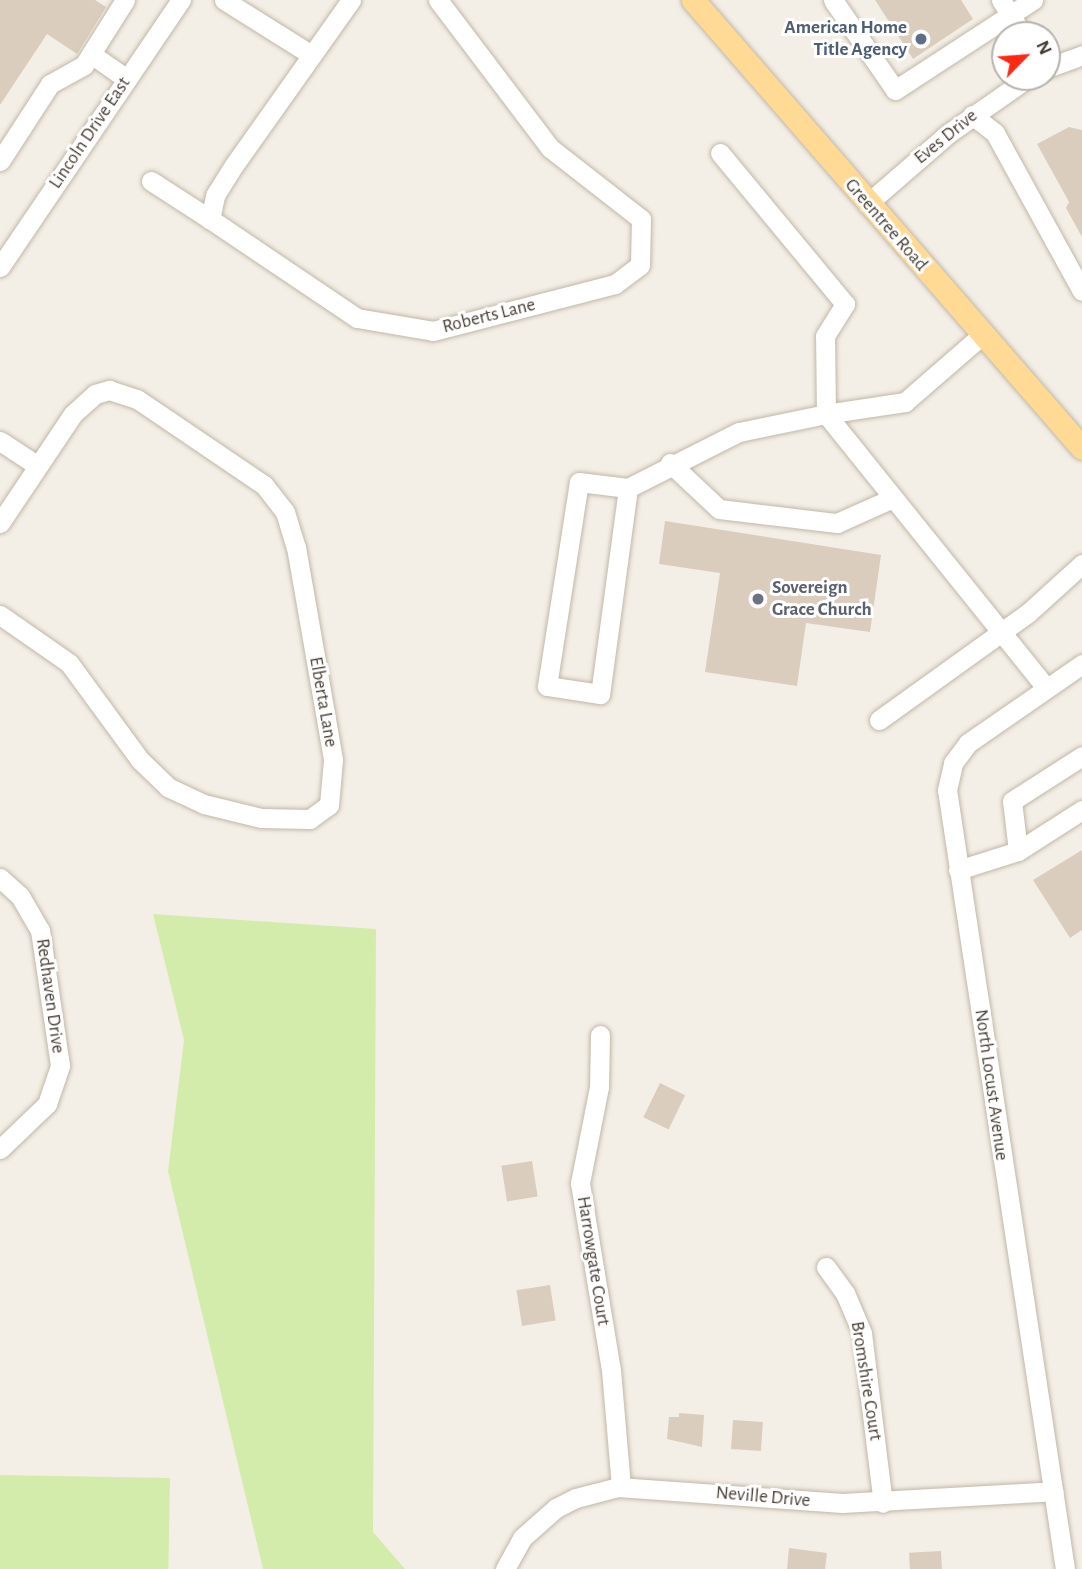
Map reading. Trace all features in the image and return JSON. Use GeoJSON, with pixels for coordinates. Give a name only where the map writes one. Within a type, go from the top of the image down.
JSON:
{"type":"FeatureCollection","features":[{"type":"Feature","properties":{"kind":"main road","name":"Greentree Road"},"geometry":{"type":"LineString","coordinates":[[693,0],[867,204],[1082,448]]}},
{"type":"Feature","properties":{"kind":"street"},"geometry":{"type":"LineString","coordinates":[[0,161],[50,83],[84,65],[125,0]]}},
{"type":"Feature","properties":{"kind":"street","name":"Lincoln Drive East"},"geometry":{"type":"LineString","coordinates":[[0,267],[181,0]]}},
{"type":"Feature","properties":{"kind":"street"},"geometry":{"type":"LineString","coordinates":[[224,0],[310,54]]}},
{"type":"Feature","properties":{"kind":"street"},"geometry":{"type":"LineString","coordinates":[[151,181],[210,219],[215,196],[234,165],[310,54],[351,0]]}},
{"type":"Feature","properties":{"kind":"street","name":"Roberts Lane"},"geometry":{"type":"LineString","coordinates":[[210,219],[357,318],[433,331],[615,284],[640,265],[641,219],[550,148],[438,0]]}},
{"type":"Feature","properties":{"kind":"street"},"geometry":{"type":"LineString","coordinates":[[833,0],[895,90],[1006,8],[1033,0]]}},
{"type":"Feature","properties":{"kind":"street"},"geometry":{"type":"LineString","coordinates":[[91,54],[127,79]]}},
{"type":"Feature","properties":{"kind":"street"},"geometry":{"type":"LineString","coordinates":[[1061,63],[1082,55]]}},
{"type":"Feature","properties":{"kind":"street","name":"Eves Drive"},"geometry":{"type":"LineString","coordinates":[[867,204],[972,115],[1008,91]]}},
{"type":"Feature","properties":{"kind":"street"},"geometry":{"type":"LineString","coordinates":[[972,115],[995,133],[1082,291]]}},
{"type":"Feature","properties":{"kind":"street"},"geometry":{"type":"LineString","coordinates":[[720,153],[845,304],[825,336],[826,414],[1046,688]]}},
{"type":"Feature","properties":{"kind":"street"},"geometry":{"type":"LineString","coordinates":[[628,488],[600,694],[547,685],[579,482],[628,488],[670,464],[739,432],[905,401],[982,335]]}},
{"type":"Feature","properties":{"kind":"street","name":"Elberta Lane"},"geometry":{"type":"LineString","coordinates":[[0,523],[83,402],[109,390],[137,399],[277,496],[292,528],[319,678],[335,777],[329,805],[310,819],[261,818],[213,807],[168,787],[140,760],[69,663],[0,615]]}},
{"type":"Feature","properties":{"kind":"street"},"geometry":{"type":"LineString","coordinates":[[0,441],[38,466]]}},
{"type":"Feature","properties":{"kind":"street"},"geometry":{"type":"LineString","coordinates":[[670,464],[719,509],[837,523],[893,498]]}},
{"type":"Feature","properties":{"kind":"street"},"geometry":{"type":"LineString","coordinates":[[878,720],[1000,632],[1082,564]]}},
{"type":"Feature","properties":{"kind":"street","name":"North Locust Avenue"},"geometry":{"type":"LineString","coordinates":[[1065,1569],[947,790],[953,763],[968,743],[1082,664]]}},
{"type":"Feature","properties":{"kind":"street"},"geometry":{"type":"LineString","coordinates":[[1018,851],[1012,801],[1082,756]]}},
{"type":"Feature","properties":{"kind":"street"},"geometry":{"type":"LineString","coordinates":[[958,870],[1018,851],[1082,810]]}},
{"type":"Feature","properties":{"kind":"street","name":"Redhaven Drive"},"geometry":{"type":"LineString","coordinates":[[0,878],[20,896],[40,930],[60,1066],[47,1104],[0,1149]]}},
{"type":"Feature","properties":{"kind":"street","name":"Harrowgate Court"},"geometry":{"type":"LineString","coordinates":[[600,1035],[599,1087],[580,1183],[611,1370],[621,1487]]}},
{"type":"Feature","properties":{"kind":"street","name":"Bromshire Court"},"geometry":{"type":"LineString","coordinates":[[826,1267],[845,1293],[862,1333],[883,1503]]}},
{"type":"Feature","properties":{"kind":"street","name":"Neville Drive"},"geometry":{"type":"LineString","coordinates":[[505,1569],[522,1538],[556,1508],[597,1491],[621,1487],[883,1503],[1054,1491]]}},
{"type":"Feature","properties":{"kind":"green space"},"geometry":{"type":"Polygon","coordinates":[[[153,914],[376,929],[373,1532],[405,1569],[263,1569],[168,1171],[184,1040],[153,914]]]}},
{"type":"Feature","properties":{"kind":"green space"},"geometry":{"type":"Polygon","coordinates":[[[0,1475],[170,1478],[168,1569],[0,1569],[0,1475]]]}},
{"type":"Feature","properties":{"kind":"building"},"geometry":{"type":"Polygon","coordinates":[[[0,0],[95,0],[106,7],[77,54],[47,34],[0,105],[0,0]]]}},
{"type":"Feature","properties":{"kind":"building","name":"American Home Title Agency"},"geometry":{"type":"Polygon","coordinates":[[[875,0],[961,0],[973,19],[913,59],[875,0]]]}},
{"type":"Feature","properties":{"kind":"building"},"geometry":{"type":"Polygon","coordinates":[[[1069,127],[1082,130],[1082,237],[1066,208],[1069,202],[1037,144],[1069,127]]]}},
{"type":"Feature","properties":{"kind":"building"},"geometry":{"type":"Polygon","coordinates":[[[665,521],[881,555],[870,632],[806,623],[797,686],[705,672],[720,573],[659,564],[665,521]]]}},
{"type":"Feature","properties":{"kind":"building"},"geometry":{"type":"Polygon","coordinates":[[[1082,850],[1082,930],[1070,938],[1033,880],[1082,850]]]}},
{"type":"Feature","properties":{"kind":"building"},"geometry":{"type":"Polygon","coordinates":[[[660,1083],[685,1095],[669,1129],[643,1117],[660,1083]]]}},
{"type":"Feature","properties":{"kind":"building"},"geometry":{"type":"Polygon","coordinates":[[[532,1161],[538,1197],[507,1201],[501,1166],[532,1161]]]}},
{"type":"Feature","properties":{"kind":"building"},"geometry":{"type":"Polygon","coordinates":[[[550,1285],[556,1321],[522,1326],[516,1290],[550,1285]]]}},
{"type":"Feature","properties":{"kind":"building"},"geometry":{"type":"Polygon","coordinates":[[[679,1413],[704,1415],[702,1447],[667,1439],[669,1417],[679,1417],[679,1413]]]}},
{"type":"Feature","properties":{"kind":"building"},"geometry":{"type":"Polygon","coordinates":[[[733,1420],[763,1422],[761,1451],[731,1449],[733,1420]]]}},
{"type":"Feature","properties":{"kind":"building"},"geometry":{"type":"Polygon","coordinates":[[[789,1548],[827,1553],[825,1569],[787,1569],[789,1548]]]}},
{"type":"Feature","properties":{"kind":"building"},"geometry":{"type":"Polygon","coordinates":[[[941,1551],[942,1569],[910,1569],[909,1553],[941,1551]]]}},
{"type":"Feature","properties":{"kind":"place","name":"American Home Title Agency"},"geometry":{"type":"Point","coordinates":[921,39]}},
{"type":"Feature","properties":{"kind":"place","name":"Sovereign Grace Church"},"geometry":{"type":"Point","coordinates":[758,599]}}]}
